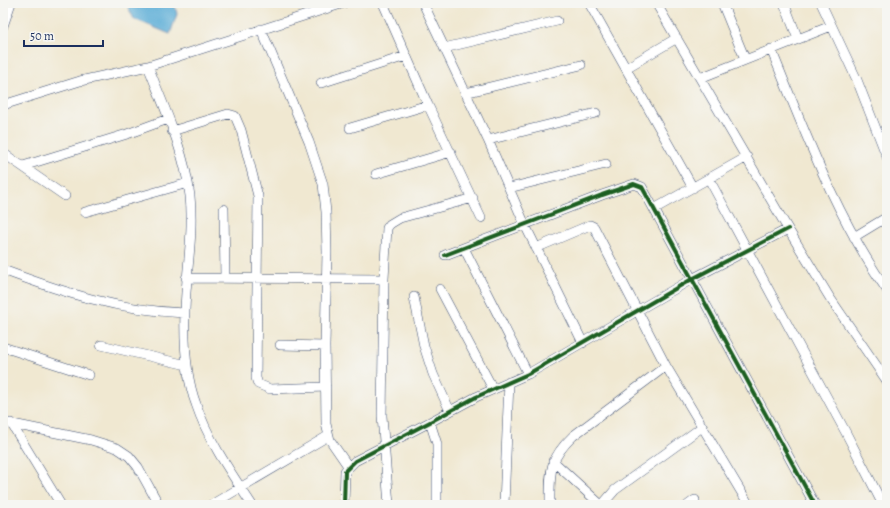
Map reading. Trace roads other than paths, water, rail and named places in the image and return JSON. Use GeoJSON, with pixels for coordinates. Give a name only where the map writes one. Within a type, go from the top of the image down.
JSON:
{"type":"FeatureCollection","features":[{"type":"Feature","properties":{"kind":"street"},"geometry":{"type":"LineString","coordinates":[[3,26],[11,3]]}},
{"type":"Feature","properties":{"kind":"street"},"geometry":{"type":"LineString","coordinates":[[3,105],[80,81],[148,66],[344,3]]}},
{"type":"Feature","properties":{"kind":"street"},"geometry":{"type":"LineString","coordinates":[[382,3],[481,218]]}},
{"type":"Feature","properties":{"kind":"street"},"geometry":{"type":"LineString","coordinates":[[423,3],[488,140],[525,225],[583,343]]}},
{"type":"Feature","properties":{"kind":"street"},"geometry":{"type":"LineString","coordinates":[[589,3],[693,188]]}},
{"type":"Feature","properties":{"kind":"street"},"geometry":{"type":"LineString","coordinates":[[656,3],[830,298],[887,381]]}},
{"type":"Feature","properties":{"kind":"street"},"geometry":{"type":"LineString","coordinates":[[722,3],[745,59]]}},
{"type":"Feature","properties":{"kind":"street"},"geometry":{"type":"LineString","coordinates":[[784,3],[798,39]]}},
{"type":"Feature","properties":{"kind":"street"},"geometry":{"type":"LineString","coordinates":[[822,3],[831,26],[857,80],[887,157]]}},
{"type":"Feature","properties":{"kind":"street"},"geometry":{"type":"LineString","coordinates":[[444,48],[557,21]]}},
{"type":"Feature","properties":{"kind":"street"},"geometry":{"type":"LineString","coordinates":[[700,78],[831,26]]}},
{"type":"Feature","properties":{"kind":"street"},"geometry":{"type":"LineString","coordinates":[[261,29],[320,171],[326,205],[327,278],[325,346],[328,436],[348,466]]}},
{"type":"Feature","properties":{"kind":"street"},"geometry":{"type":"LineString","coordinates":[[626,68],[677,38]]}},
{"type":"Feature","properties":{"kind":"street"},"geometry":{"type":"LineString","coordinates":[[771,50],[827,182],[854,237],[887,290]]}},
{"type":"Feature","properties":{"kind":"street"},"geometry":{"type":"LineString","coordinates":[[322,83],[406,56]]}},
{"type":"Feature","properties":{"kind":"street"},"geometry":{"type":"LineString","coordinates":[[465,93],[581,65]]}},
{"type":"Feature","properties":{"kind":"street"},"geometry":{"type":"LineString","coordinates":[[148,66],[182,158],[188,183],[191,215],[184,313],[187,365],[195,404],[203,422],[241,489],[252,505]]}},
{"type":"Feature","properties":{"kind":"street"},"geometry":{"type":"LineString","coordinates":[[350,128],[428,105]]}},
{"type":"Feature","properties":{"kind":"street"},"geometry":{"type":"LineString","coordinates":[[488,140],[596,113]]}},
{"type":"Feature","properties":{"kind":"street"},"geometry":{"type":"LineString","coordinates":[[172,131],[228,114],[235,116],[238,120],[258,196],[258,278],[255,371],[258,384],[270,389],[326,387]]}},
{"type":"Feature","properties":{"kind":"street"},"geometry":{"type":"LineString","coordinates":[[23,166],[127,134],[168,119]]}},
{"type":"Feature","properties":{"kind":"street"},"geometry":{"type":"LineString","coordinates":[[376,174],[451,152]]}},
{"type":"Feature","properties":{"kind":"street"},"geometry":{"type":"LineString","coordinates":[[3,153],[65,196]]}},
{"type":"Feature","properties":{"kind":"street"},"geometry":{"type":"LineString","coordinates":[[654,209],[747,157]]}},
{"type":"Feature","properties":{"kind":"street"},"geometry":{"type":"LineString","coordinates":[[509,188],[606,164]]}},
{"type":"Feature","properties":{"kind":"street"},"geometry":{"type":"LineString","coordinates":[[709,179],[845,431],[883,505]]}},
{"type":"Feature","properties":{"kind":"street"},"geometry":{"type":"LineString","coordinates":[[85,212],[188,183]]}},
{"type":"Feature","properties":{"kind":"street"},"geometry":{"type":"LineString","coordinates":[[445,255],[634,184],[642,187],[815,505]]}},
{"type":"Feature","properties":{"kind":"street"},"geometry":{"type":"LineString","coordinates":[[389,505],[384,446],[382,388],[386,237],[390,224],[400,218],[473,198]]}},
{"type":"Feature","properties":{"kind":"street"},"geometry":{"type":"LineString","coordinates":[[224,209],[225,278]]}},
{"type":"Feature","properties":{"kind":"street"},"geometry":{"type":"LineString","coordinates":[[854,237],[887,217]]}},
{"type":"Feature","properties":{"kind":"street"},"geometry":{"type":"LineString","coordinates":[[536,248],[590,225],[594,227],[666,366],[749,505]]}},
{"type":"Feature","properties":{"kind":"street"},"geometry":{"type":"LineString","coordinates":[[344,505],[345,471],[348,466],[364,456],[493,389],[528,374],[583,343],[636,310],[746,250],[788,229]]}},
{"type":"Feature","properties":{"kind":"street"},"geometry":{"type":"LineString","coordinates":[[464,248],[528,374]]}},
{"type":"Feature","properties":{"kind":"street"},"geometry":{"type":"LineString","coordinates":[[3,270],[95,301],[137,309],[184,313]]}},
{"type":"Feature","properties":{"kind":"street"},"geometry":{"type":"LineString","coordinates":[[186,278],[384,279]]}},
{"type":"Feature","properties":{"kind":"street"},"geometry":{"type":"LineString","coordinates":[[440,289],[493,389]]}},
{"type":"Feature","properties":{"kind":"street"},"geometry":{"type":"LineString","coordinates":[[414,297],[424,346],[431,369],[450,411]]}},
{"type":"Feature","properties":{"kind":"street"},"geometry":{"type":"LineString","coordinates":[[101,345],[187,365]]}},
{"type":"Feature","properties":{"kind":"street"},"geometry":{"type":"LineString","coordinates":[[280,346],[325,346]]}},
{"type":"Feature","properties":{"kind":"street"},"geometry":{"type":"LineString","coordinates":[[3,347],[90,375]]}},
{"type":"Feature","properties":{"kind":"street"},"geometry":{"type":"LineString","coordinates":[[550,505],[550,472],[553,461],[560,448],[573,436],[666,366]]}},
{"type":"Feature","properties":{"kind":"street"},"geometry":{"type":"LineString","coordinates":[[504,505],[509,382]]}},
{"type":"Feature","properties":{"kind":"street"},"geometry":{"type":"LineString","coordinates":[[7,422],[61,505]]}},
{"type":"Feature","properties":{"kind":"street"},"geometry":{"type":"LineString","coordinates":[[7,422],[91,440],[117,448],[129,456],[138,467],[159,505]]}},
{"type":"Feature","properties":{"kind":"street"},"geometry":{"type":"LineString","coordinates":[[430,422],[437,444],[437,505]]}},
{"type":"Feature","properties":{"kind":"street"},"geometry":{"type":"LineString","coordinates":[[553,461],[602,505],[615,490],[702,427]]}},
{"type":"Feature","properties":{"kind":"street"},"geometry":{"type":"LineString","coordinates":[[211,505],[241,489],[328,436]]}},
{"type":"Feature","properties":{"kind":"water"},"geometry":{"type":"Polygon","coordinates":[[[126,3],[174,3],[177,14],[170,34],[134,19],[126,3]]]}}]}
